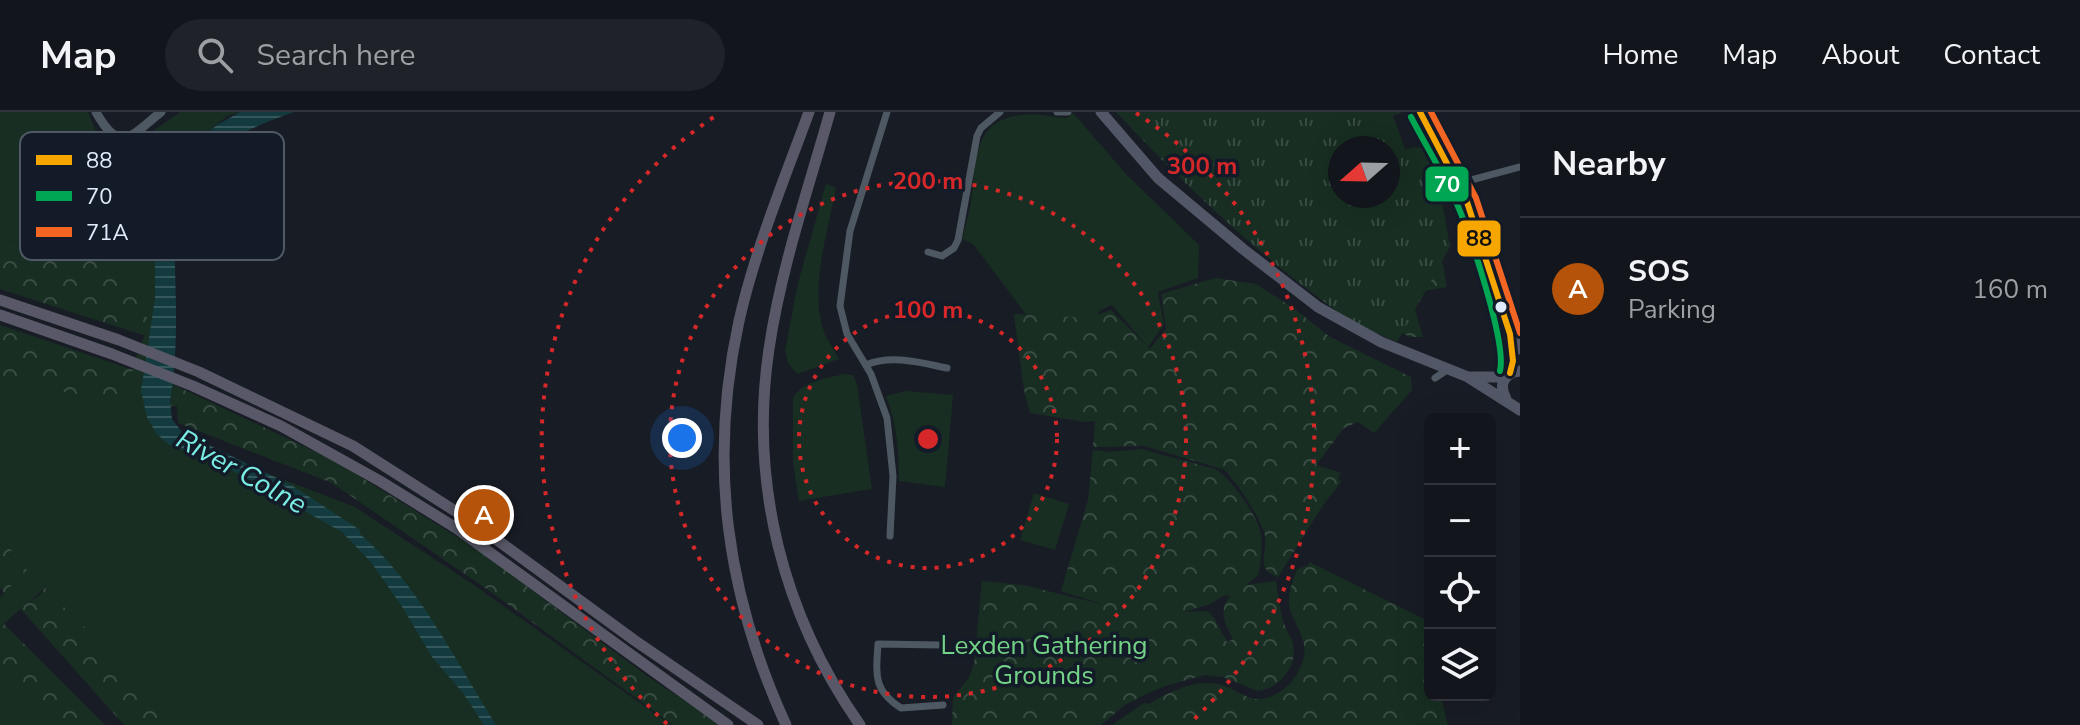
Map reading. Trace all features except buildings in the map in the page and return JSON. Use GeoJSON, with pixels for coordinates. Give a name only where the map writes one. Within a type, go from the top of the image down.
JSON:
{"type":"FeatureCollection","features":[{"type":"Feature","properties":{"kind":"highway"},"geometry":{"type":"LineString","coordinates":[[786,725],[760,663],[741,600],[727,522],[723,446],[727,386],[740,318],[809,112]]}},
{"type":"Feature","properties":{"kind":"highway"},"geometry":{"type":"LineString","coordinates":[[830,112],[788,264],[769,348],[764,402],[764,464],[773,527],[790,589],[818,654],[860,725]]}},
{"type":"Feature","properties":{"kind":"highway"},"geometry":{"type":"LineString","coordinates":[[0,300],[119,340],[199,372],[353,446],[460,514],[758,725]]}},
{"type":"Feature","properties":{"kind":"highway"},"geometry":{"type":"LineString","coordinates":[[0,315],[193,386],[281,426],[380,481],[456,528],[728,725]]}},
{"type":"Feature","properties":{"kind":"main road"},"geometry":{"type":"LineString","coordinates":[[1101,112],[1158,178],[1318,307],[1381,342],[1468,377],[1520,410]]}},
{"type":"Feature","properties":{"kind":"main road"},"geometry":{"type":"LineString","coordinates":[[1420,112],[1460,183],[1510,334],[1513,361],[1511,374],[1502,389],[1506,399]]}},
{"type":"Feature","properties":{"kind":"main road"},"geometry":{"type":"LineString","coordinates":[[1510,334],[1520,349]]}},
{"type":"Feature","properties":{"kind":"main road"},"geometry":{"type":"LineString","coordinates":[[1468,377],[1511,374]]}},
{"type":"Feature","properties":{"kind":"street"},"geometry":{"type":"LineString","coordinates":[[96,112],[109,132]]}},
{"type":"Feature","properties":{"kind":"street"},"geometry":{"type":"LineString","coordinates":[[136,132],[161,112]]}},
{"type":"Feature","properties":{"kind":"street"},"geometry":{"type":"LineString","coordinates":[[887,112],[857,203],[841,288],[842,321],[884,407],[891,436],[894,493],[890,536]]}},
{"type":"Feature","properties":{"kind":"street"},"geometry":{"type":"LineString","coordinates":[[928,252],[942,256],[954,248],[958,240],[974,144],[981,128],[997,112]]}},
{"type":"Feature","properties":{"kind":"street"},"geometry":{"type":"LineString","coordinates":[[1057,112],[1068,112]]}},
{"type":"Feature","properties":{"kind":"street"},"geometry":{"type":"LineString","coordinates":[[1460,183],[1520,167]]}},
{"type":"Feature","properties":{"kind":"street"},"geometry":{"type":"LineString","coordinates":[[866,365],[879,360],[895,360],[947,368]]}},
{"type":"Feature","properties":{"kind":"street"},"geometry":{"type":"LineString","coordinates":[[1435,378],[1447,370]]}},
{"type":"Feature","properties":{"kind":"street"},"geometry":{"type":"LineString","coordinates":[[941,645],[878,644],[876,678],[879,687],[901,708],[943,705]]}},
{"type":"Feature","properties":{"kind":"green space"},"geometry":{"type":"Polygon","coordinates":[[[0,112],[88,112],[96,132],[20,132],[20,242],[0,240],[0,112]]]}},
{"type":"Feature","properties":{"kind":"green space"},"geometry":{"type":"Polygon","coordinates":[[[180,112],[241,112],[227,116],[208,132],[151,132],[180,112]]]}},
{"type":"Feature","properties":{"kind":"green space"},"geometry":{"type":"Polygon","coordinates":[[[1116,112],[1403,112],[1393,116],[1405,149],[1432,146],[1450,247],[1397,342],[1352,321],[1321,299],[1259,250],[1199,196],[1116,112]]]}},
{"type":"Feature","properties":{"kind":"green space"},"geometry":{"type":"Polygon","coordinates":[[[1073,113],[1126,174],[1199,245],[1198,278],[1158,292],[1164,325],[1148,347],[1112,305],[1100,310],[1087,342],[1034,325],[973,244],[962,239],[971,202],[976,159],[985,134],[1006,118],[1039,115],[1067,118],[1073,113]]]}},
{"type":"Feature","properties":{"kind":"green space"},"geometry":{"type":"Polygon","coordinates":[[[826,184],[836,188],[819,274],[819,309],[825,334],[839,359],[797,374],[788,363],[785,351],[798,283],[826,184]]]}},
{"type":"Feature","properties":{"kind":"green space"},"geometry":{"type":"Polygon","coordinates":[[[0,240],[20,242],[20,260],[92,260],[108,267],[126,280],[139,297],[146,317],[151,320],[146,336],[0,289],[0,240]]]}},
{"type":"Feature","properties":{"kind":"green space"},"geometry":{"type":"Polygon","coordinates":[[[92,260],[158,260],[164,310],[157,431],[355,507],[474,585],[671,725],[182,725],[45,588],[0,627],[0,597],[27,570],[0,536],[0,375],[109,404],[121,398],[150,320],[139,297],[126,280],[92,260]]]}},
{"type":"Feature","properties":{"kind":"green space"},"geometry":{"type":"Polygon","coordinates":[[[1442,261],[1447,287],[1417,292],[1413,303],[1423,337],[1410,337],[1387,325],[1442,261]]]}},
{"type":"Feature","properties":{"kind":"green space"},"geometry":{"type":"Polygon","coordinates":[[[1215,278],[1256,284],[1330,337],[1411,377],[1412,390],[1374,433],[1358,422],[1344,428],[1316,465],[1341,473],[1338,477],[1341,482],[1278,577],[1270,573],[1264,563],[1265,536],[1259,521],[1225,470],[1144,446],[1093,447],[1095,421],[1030,413],[1024,390],[1014,314],[1090,318],[1111,310],[1150,349],[1166,329],[1161,294],[1215,278]]]}},
{"type":"Feature","properties":{"kind":"green space"},"geometry":{"type":"Polygon","coordinates":[[[0,325],[133,370],[121,398],[109,404],[0,375],[0,325]]]}},
{"type":"Feature","properties":{"kind":"green space"},"geometry":{"type":"Polygon","coordinates":[[[843,374],[853,375],[857,384],[872,489],[799,501],[793,463],[793,398],[808,384],[843,374]]]}},
{"type":"Feature","properties":{"kind":"green space"},"geometry":{"type":"Polygon","coordinates":[[[172,384],[335,461],[475,548],[650,678],[721,725],[673,725],[491,592],[332,483],[178,423],[177,406],[170,406],[172,384]]]}},
{"type":"Feature","properties":{"kind":"green space"},"geometry":{"type":"Polygon","coordinates":[[[906,391],[953,395],[945,487],[899,481],[897,438],[886,396],[906,391]]]}},
{"type":"Feature","properties":{"kind":"green space"},"geometry":{"type":"Polygon","coordinates":[[[1141,449],[1215,469],[1235,487],[1253,514],[1261,535],[1259,574],[1246,585],[1276,581],[1282,615],[1292,639],[1293,660],[1286,675],[1258,691],[1223,677],[1205,675],[1146,694],[1125,705],[1101,725],[952,725],[953,697],[969,678],[974,664],[982,581],[1023,585],[1105,605],[1061,591],[1088,500],[1093,450],[1141,449]],[[1225,595],[1210,604],[1184,612],[1208,611],[1227,642],[1233,639],[1225,623],[1224,612],[1230,596],[1225,595]]]}},
{"type":"Feature","properties":{"kind":"green space"},"geometry":{"type":"Polygon","coordinates":[[[1034,493],[1069,504],[1055,550],[1020,540],[1034,493]]]}},
{"type":"Feature","properties":{"kind":"green space"},"geometry":{"type":"Polygon","coordinates":[[[0,536],[27,570],[4,593],[0,588],[0,536]]]}},
{"type":"Feature","properties":{"kind":"green space","name":"Lexden Gathering Grounds"},"geometry":{"type":"Polygon","coordinates":[[[1309,562],[1424,619],[1424,701],[1442,701],[1448,725],[1112,725],[1144,703],[1149,704],[1190,685],[1218,684],[1245,696],[1263,699],[1285,688],[1299,670],[1305,650],[1289,604],[1290,590],[1297,569],[1309,565],[1309,562]]]}},
{"type":"Feature","properties":{"kind":"green space"},"geometry":{"type":"Polygon","coordinates":[[[45,588],[182,725],[124,725],[20,608],[45,588]]]}},
{"type":"Feature","properties":{"kind":"green space"},"geometry":{"type":"Polygon","coordinates":[[[4,624],[105,725],[46,725],[0,675],[0,627],[4,624]]]}},
{"type":"Feature","properties":{"kind":"green space"},"geometry":{"type":"Polygon","coordinates":[[[0,675],[46,725],[0,725],[0,675]]]}},
{"type":"Feature","properties":{"kind":"water"},"geometry":{"type":"Polygon","coordinates":[[[240,112],[294,112],[244,132],[208,132],[240,112]]]}},
{"type":"Feature","properties":{"kind":"water","name":"River Colne"},"geometry":{"type":"Polygon","coordinates":[[[155,260],[175,260],[176,322],[170,401],[172,419],[182,432],[291,485],[360,530],[360,534],[381,554],[418,600],[496,725],[484,725],[463,693],[432,657],[371,562],[342,532],[228,468],[168,444],[156,433],[147,417],[141,391],[155,299],[155,260]]]}},
{"type":"Feature","properties":{"kind":"transit line","name":"88"},"geometry":{"type":"LineString","coordinates":[[1420,112],[1467,202],[1510,334],[1513,361],[1510,373]]}},
{"type":"Feature","properties":{"kind":"transit line","name":"71A"},"geometry":{"type":"LineString","coordinates":[[1431,112],[1476,198],[1520,333]]}},
{"type":"Feature","properties":{"kind":"transit line","name":"70"},"geometry":{"type":"LineString","coordinates":[[1411,117],[1463,219],[1493,314],[1501,357],[1500,371]]}},
{"type":"Feature","properties":{"kind":"place","name":"SOS"},"geometry":{"type":"Point","coordinates":[484,515]}}]}
